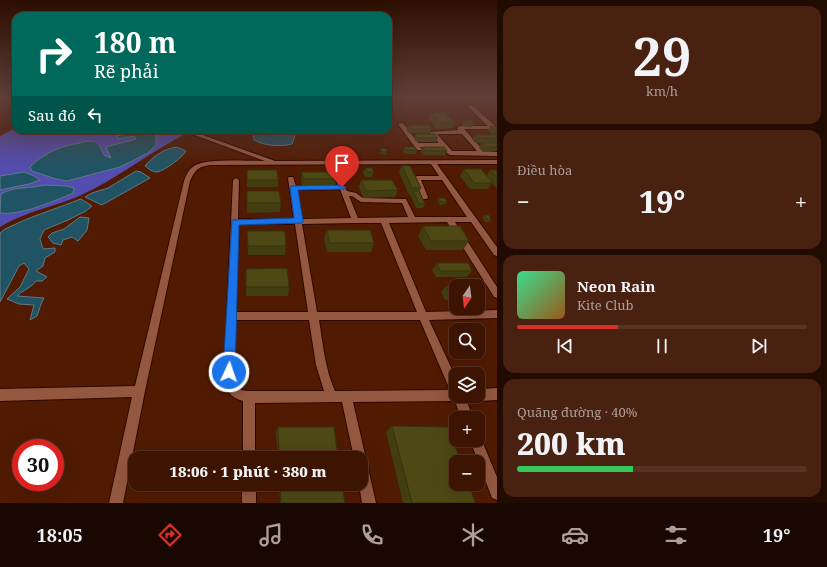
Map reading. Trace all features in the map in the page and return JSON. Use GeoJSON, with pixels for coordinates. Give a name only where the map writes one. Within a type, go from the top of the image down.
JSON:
{"type":"FeatureCollection","features":[{"type":"Feature","properties":{"kind":"street"},"geometry":{"type":"LineString","coordinates":[[482,153],[460,128],[492,127],[485,120]]}},
{"type":"Feature","properties":{"kind":"street"},"geometry":{"type":"LineString","coordinates":[[401,124],[412,136],[417,147],[442,145]]}},
{"type":"Feature","properties":{"kind":"street"},"geometry":{"type":"LineString","coordinates":[[483,128],[488,132]]}},
{"type":"Feature","properties":{"kind":"street"},"geometry":{"type":"LineString","coordinates":[[463,132],[434,132],[432,135],[450,153],[497,154]]}},
{"type":"Feature","properties":{"kind":"street"},"geometry":{"type":"LineString","coordinates":[[195,134],[276,163]]}},
{"type":"Feature","properties":{"kind":"street"},"geometry":{"type":"LineString","coordinates":[[474,145],[482,145]]}},
{"type":"Feature","properties":{"kind":"street"},"geometry":{"type":"LineString","coordinates":[[465,153],[472,162]]}},
{"type":"Feature","properties":{"kind":"street"},"geometry":{"type":"LineString","coordinates":[[433,162],[497,252]]}},
{"type":"Feature","properties":{"kind":"street"},"geometry":{"type":"LineString","coordinates":[[116,503],[139,391],[187,181],[192,169],[199,165],[209,164],[497,162]]}},
{"type":"Feature","properties":{"kind":"street"},"geometry":{"type":"LineString","coordinates":[[320,176],[335,176],[344,190],[356,221]]}},
{"type":"Feature","properties":{"kind":"street"},"geometry":{"type":"LineString","coordinates":[[291,178],[321,365],[326,383],[332,396]]}},
{"type":"Feature","properties":{"kind":"street"},"geometry":{"type":"LineString","coordinates":[[425,197],[417,178],[444,178]]}},
{"type":"Feature","properties":{"kind":"street"},"geometry":{"type":"LineString","coordinates":[[236,180],[230,385],[233,391],[239,395],[249,397],[449,396]]}},
{"type":"Feature","properties":{"kind":"street"},"geometry":{"type":"LineString","coordinates":[[293,188],[344,190],[354,194],[361,200],[404,202],[413,220]]}},
{"type":"Feature","properties":{"kind":"street"},"geometry":{"type":"LineString","coordinates":[[234,222],[473,219]]}},
{"type":"Feature","properties":{"kind":"street"},"geometry":{"type":"LineString","coordinates":[[384,220],[423,316],[449,374]]}},
{"type":"Feature","properties":{"kind":"street"},"geometry":{"type":"LineString","coordinates":[[450,220],[497,294]]}},
{"type":"Feature","properties":{"kind":"street"},"geometry":{"type":"LineString","coordinates":[[232,316],[423,316],[497,314]]}},
{"type":"Feature","properties":{"kind":"street"},"geometry":{"type":"LineString","coordinates":[[0,395],[139,391]]}},
{"type":"Feature","properties":{"kind":"street"},"geometry":{"type":"LineString","coordinates":[[485,395],[497,394]]}},
{"type":"Feature","properties":{"kind":"street"},"geometry":{"type":"LineString","coordinates":[[346,396],[358,451]]}},
{"type":"Feature","properties":{"kind":"street"},"geometry":{"type":"LineString","coordinates":[[249,397],[249,451]]}},
{"type":"Feature","properties":{"kind":"street"},"geometry":{"type":"LineString","coordinates":[[479,447],[497,493]]}},
{"type":"Feature","properties":{"kind":"street"},"geometry":{"type":"LineString","coordinates":[[249,491],[249,503]]}},
{"type":"Feature","properties":{"kind":"street"},"geometry":{"type":"LineString","coordinates":[[367,491],[370,503]]}},
{"type":"Feature","properties":{"kind":"shaded area"},"geometry":{"type":"Polygon","coordinates":[[[12,130],[12,134],[185,134],[93,189],[69,200],[19,217],[0,227],[0,136],[12,130]]]}},
{"type":"Feature","properties":{"kind":"water"},"geometry":{"type":"Polygon","coordinates":[[[125,134],[154,134],[156,136],[156,145],[148,153],[120,167],[67,181],[32,171],[30,167],[35,162],[53,151],[87,141],[94,141],[98,143],[104,155],[111,158],[106,147],[136,139],[134,136],[118,139],[117,136],[125,134]]]}},
{"type":"Feature","properties":{"kind":"water"},"geometry":{"type":"Polygon","coordinates":[[[253,134],[296,134],[292,144],[288,145],[268,145],[254,140],[253,134]]]}},
{"type":"Feature","properties":{"kind":"water"},"geometry":{"type":"Polygon","coordinates":[[[177,147],[186,151],[177,160],[164,169],[155,172],[145,166],[151,159],[159,154],[168,149],[177,147]]]}},
{"type":"Feature","properties":{"kind":"water"},"geometry":{"type":"Polygon","coordinates":[[[136,171],[141,172],[150,178],[102,205],[85,197],[108,188],[136,171]]]}},
{"type":"Feature","properties":{"kind":"water"},"geometry":{"type":"Polygon","coordinates":[[[24,172],[40,180],[29,184],[0,190],[0,176],[24,172]]]}},
{"type":"Feature","properties":{"kind":"water"},"geometry":{"type":"Polygon","coordinates":[[[44,185],[74,188],[73,193],[37,207],[17,212],[0,213],[1,194],[6,191],[44,185]]]}},
{"type":"Feature","properties":{"kind":"water"},"geometry":{"type":"Polygon","coordinates":[[[81,199],[92,206],[86,211],[68,220],[44,230],[40,239],[43,249],[55,248],[55,252],[45,258],[43,266],[36,271],[47,277],[42,281],[36,281],[17,296],[44,298],[37,316],[30,320],[34,305],[19,304],[7,299],[20,287],[29,269],[24,263],[19,266],[0,302],[0,233],[5,229],[27,219],[81,199]]]}},
{"type":"Feature","properties":{"kind":"water"},"geometry":{"type":"Polygon","coordinates":[[[80,217],[89,218],[87,230],[78,241],[72,237],[63,240],[61,245],[53,243],[48,237],[52,233],[64,229],[80,217]]]}},
{"type":"Feature","properties":{"kind":"building"},"geometry":{"type":"Polygon","coordinates":[[[437,120],[453,120],[455,122],[438,122],[437,120]]]}},
{"type":"Feature","properties":{"kind":"building"},"geometry":{"type":"Polygon","coordinates":[[[464,120],[471,120],[474,123],[467,123],[464,120]]]}},
{"type":"Feature","properties":{"kind":"building"},"geometry":{"type":"Polygon","coordinates":[[[408,125],[429,125],[431,129],[411,129],[408,125]]]}},
{"type":"Feature","properties":{"kind":"building"},"geometry":{"type":"Polygon","coordinates":[[[490,126],[497,127],[497,131],[496,131],[490,126]]]}},
{"type":"Feature","properties":{"kind":"building"},"geometry":{"type":"Polygon","coordinates":[[[415,134],[435,134],[438,138],[418,138],[415,134]]]}},
{"type":"Feature","properties":{"kind":"building"},"geometry":{"type":"Polygon","coordinates":[[[474,135],[496,135],[497,138],[478,138],[474,135]]]}},
{"type":"Feature","properties":{"kind":"building"},"geometry":{"type":"Polygon","coordinates":[[[482,143],[497,143],[497,147],[485,147],[482,143]]]}},
{"type":"Feature","properties":{"kind":"building"},"geometry":{"type":"Polygon","coordinates":[[[404,147],[415,147],[417,150],[406,150],[404,147]]]}},
{"type":"Feature","properties":{"kind":"building"},"geometry":{"type":"Polygon","coordinates":[[[423,147],[444,147],[447,151],[425,151],[423,147]]]}},
{"type":"Feature","properties":{"kind":"building"},"geometry":{"type":"Polygon","coordinates":[[[381,148],[387,149],[387,152],[381,152],[381,148]]]}},
{"type":"Feature","properties":{"kind":"building"},"geometry":{"type":"Polygon","coordinates":[[[402,165],[410,166],[421,188],[412,188],[402,165]]]}},
{"type":"Feature","properties":{"kind":"building"},"geometry":{"type":"Polygon","coordinates":[[[365,168],[372,168],[374,172],[367,172],[365,168]]]}},
{"type":"Feature","properties":{"kind":"building"},"geometry":{"type":"Polygon","coordinates":[[[464,169],[481,169],[493,183],[474,183],[464,169]]]}},
{"type":"Feature","properties":{"kind":"building"},"geometry":{"type":"Polygon","coordinates":[[[247,170],[277,170],[278,180],[247,180],[247,170]]]}},
{"type":"Feature","properties":{"kind":"building"},"geometry":{"type":"Polygon","coordinates":[[[490,170],[497,170],[497,177],[490,170]]]}},
{"type":"Feature","properties":{"kind":"building"},"geometry":{"type":"Polygon","coordinates":[[[302,172],[334,172],[336,179],[303,179],[302,172]]]}},
{"type":"Feature","properties":{"kind":"building"},"geometry":{"type":"Polygon","coordinates":[[[361,180],[392,180],[398,190],[366,191],[361,180]]]}},
{"type":"Feature","properties":{"kind":"building"},"geometry":{"type":"Polygon","coordinates":[[[247,191],[279,191],[281,203],[247,203],[247,191]]]}},
{"type":"Feature","properties":{"kind":"building"},"geometry":{"type":"Polygon","coordinates":[[[413,191],[419,191],[425,204],[419,204],[413,191]]]}},
{"type":"Feature","properties":{"kind":"building"},"geometry":{"type":"Polygon","coordinates":[[[438,198],[444,198],[447,202],[441,202],[438,198]]]}},
{"type":"Feature","properties":{"kind":"building"},"geometry":{"type":"Polygon","coordinates":[[[484,215],[489,215],[491,220],[486,219],[484,215]]]}},
{"type":"Feature","properties":{"kind":"building"},"geometry":{"type":"Polygon","coordinates":[[[423,226],[460,226],[469,241],[431,241],[423,226]]]}},
{"type":"Feature","properties":{"kind":"building"},"geometry":{"type":"Polygon","coordinates":[[[327,230],[370,230],[374,243],[330,243],[327,230]]]}},
{"type":"Feature","properties":{"kind":"building"},"geometry":{"type":"Polygon","coordinates":[[[247,231],[285,231],[286,246],[248,246],[247,231]]]}},
{"type":"Feature","properties":{"kind":"building"},"geometry":{"type":"Polygon","coordinates":[[[437,263],[468,263],[472,271],[440,271],[437,263]]]}},
{"type":"Feature","properties":{"kind":"building"},"geometry":{"type":"Polygon","coordinates":[[[287,268],[289,287],[246,287],[246,269],[287,268]]]}},
{"type":"Feature","properties":{"kind":"building"},"geometry":{"type":"Polygon","coordinates":[[[392,426],[448,427],[449,447],[455,447],[458,455],[449,455],[449,491],[471,491],[475,503],[412,503],[392,426]]]}},
{"type":"Feature","properties":{"kind":"building"},"geometry":{"type":"Polygon","coordinates":[[[278,427],[334,427],[337,451],[279,451],[278,427]]]}},
{"type":"Feature","properties":{"kind":"building"},"geometry":{"type":"Polygon","coordinates":[[[280,491],[343,491],[345,503],[281,503],[280,491]]]}},
{"type":"Feature","properties":{"kind":"route"},"geometry":{"type":"LineString","coordinates":[[229,372],[234,222],[299,221],[293,188],[342,187]]}}]}
